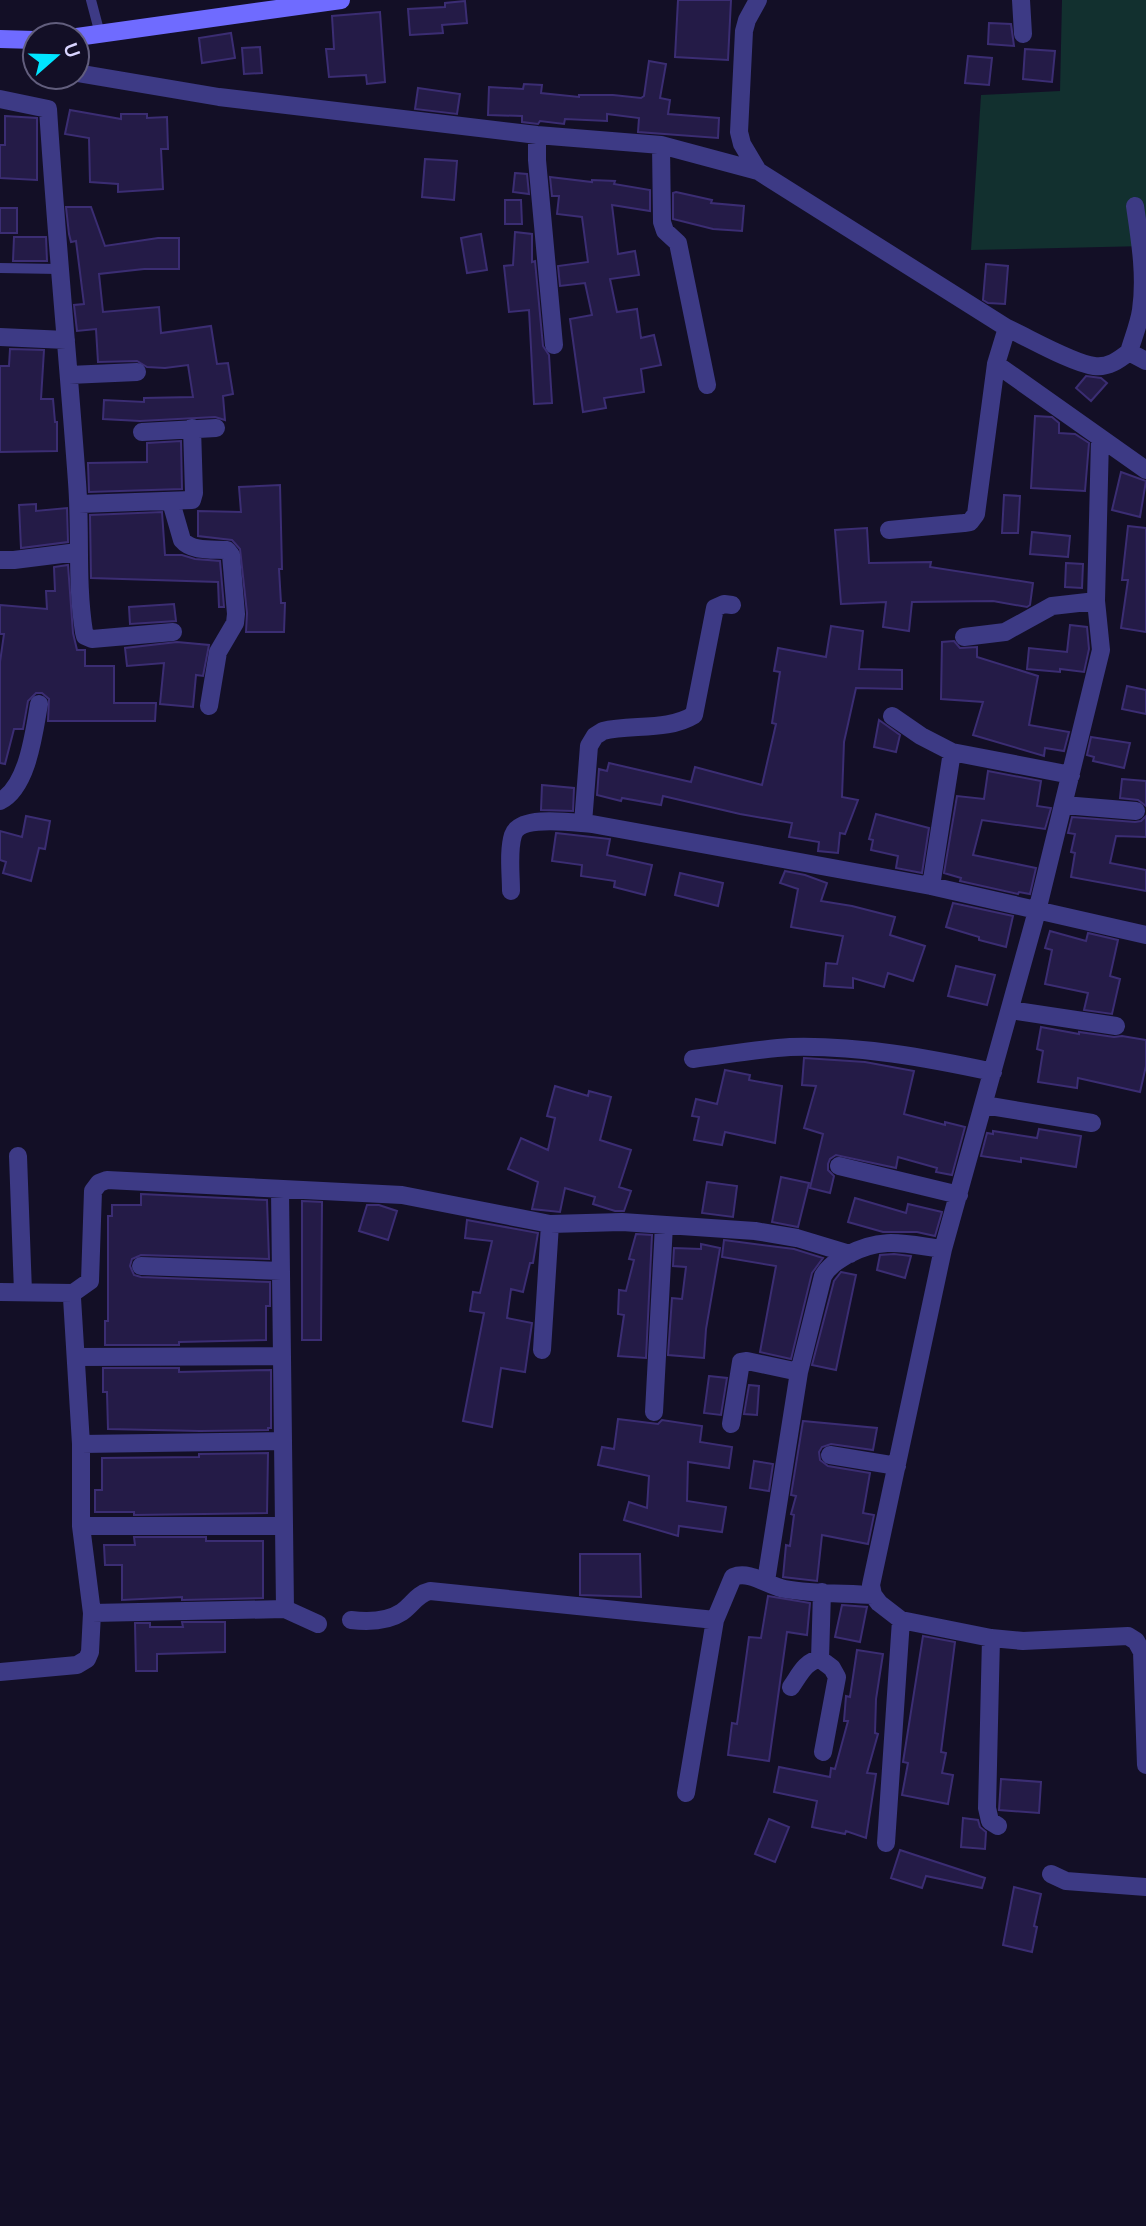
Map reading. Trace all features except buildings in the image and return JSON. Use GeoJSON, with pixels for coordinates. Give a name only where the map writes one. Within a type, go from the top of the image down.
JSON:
{"type":"FeatureCollection","features":[{"type":"Feature","properties":{"kind":"street"},"geometry":{"type":"LineString","coordinates":[[91,35],[283,4],[341,0]]}},
{"type":"Feature","properties":{"kind":"street"},"geometry":{"type":"LineString","coordinates":[[758,0],[744,31],[739,132],[746,152],[758,172],[1002,345],[1100,439],[1146,470]]}},
{"type":"Feature","properties":{"kind":"street"},"geometry":{"type":"LineString","coordinates":[[1021,0],[1023,34]]}},
{"type":"Feature","properties":{"kind":"street"},"geometry":{"type":"LineString","coordinates":[[0,39],[21,40]]}},
{"type":"Feature","properties":{"kind":"street"},"geometry":{"type":"LineString","coordinates":[[91,75],[537,147],[661,153],[758,172]]}},
{"type":"Feature","properties":{"kind":"street"},"geometry":{"type":"LineString","coordinates":[[0,99],[48,109],[58,269],[79,504],[78,551],[85,636],[92,639],[173,632]]}},
{"type":"Feature","properties":{"kind":"street"},"geometry":{"type":"LineString","coordinates":[[537,147],[554,345]]}},
{"type":"Feature","properties":{"kind":"street"},"geometry":{"type":"LineString","coordinates":[[661,153],[662,222],[665,231],[677,243],[707,385]]}},
{"type":"Feature","properties":{"kind":"street"},"geometry":{"type":"LineString","coordinates":[[1002,345],[1096,366],[1108,365],[1129,352],[1141,311],[1143,291],[1143,266],[1135,206]]}},
{"type":"Feature","properties":{"kind":"street"},"geometry":{"type":"LineString","coordinates":[[0,337],[66,340]]}},
{"type":"Feature","properties":{"kind":"street"},"geometry":{"type":"LineString","coordinates":[[889,530],[970,522],[976,514],[1002,345]]}},
{"type":"Feature","properties":{"kind":"street"},"geometry":{"type":"LineString","coordinates":[[1129,352],[1146,361]]}},
{"type":"Feature","properties":{"kind":"street"},"geometry":{"type":"LineString","coordinates":[[69,375],[137,372]]}},
{"type":"Feature","properties":{"kind":"street"},"geometry":{"type":"LineString","coordinates":[[79,504],[190,501],[194,496],[191,428]]}},
{"type":"Feature","properties":{"kind":"street"},"geometry":{"type":"LineString","coordinates":[[142,432],[216,428]]}},
{"type":"Feature","properties":{"kind":"street"},"geometry":{"type":"LineString","coordinates":[[1100,439],[1096,601],[1101,650],[1037,911],[943,1249],[871,1585],[873,1595],[879,1603],[901,1619],[991,1638],[1023,1641],[1128,1636],[1136,1641],[1142,1652],[1146,1765]]}},
{"type":"Feature","properties":{"kind":"street"},"geometry":{"type":"LineString","coordinates":[[171,502],[182,540],[186,544],[194,548],[228,550],[231,555],[235,623],[218,652],[209,706]]}},
{"type":"Feature","properties":{"kind":"street"},"geometry":{"type":"LineString","coordinates":[[0,560],[78,551]]}},
{"type":"Feature","properties":{"kind":"street"},"geometry":{"type":"LineString","coordinates":[[964,637],[1004,632],[1052,606],[1096,601]]}},
{"type":"Feature","properties":{"kind":"street"},"geometry":{"type":"LineString","coordinates":[[583,823],[589,746],[595,736],[603,731],[683,721],[694,715],[715,608],[724,604],[732,605]]}},
{"type":"Feature","properties":{"kind":"street"},"geometry":{"type":"LineString","coordinates":[[0,801],[10,794],[28,761],[39,704]]}},
{"type":"Feature","properties":{"kind":"street"},"geometry":{"type":"LineString","coordinates":[[892,716],[921,736],[952,752],[1072,775]]}},
{"type":"Feature","properties":{"kind":"street"},"geometry":{"type":"LineString","coordinates":[[931,887],[952,752]]}},
{"type":"Feature","properties":{"kind":"street"},"geometry":{"type":"LineString","coordinates":[[1064,806],[1136,811]]}},
{"type":"Feature","properties":{"kind":"street"},"geometry":{"type":"LineString","coordinates":[[511,891],[512,848],[516,830],[535,821],[583,823],[931,887],[1146,935]]}},
{"type":"Feature","properties":{"kind":"street"},"geometry":{"type":"LineString","coordinates":[[1010,1010],[1116,1026]]}},
{"type":"Feature","properties":{"kind":"street"},"geometry":{"type":"LineString","coordinates":[[693,1059],[805,1047],[909,1055],[993,1072]]}},
{"type":"Feature","properties":{"kind":"street"},"geometry":{"type":"LineString","coordinates":[[984,1105],[1092,1123]]}},
{"type":"Feature","properties":{"kind":"street"},"geometry":{"type":"LineString","coordinates":[[18,1156],[23,1292]]}},
{"type":"Feature","properties":{"kind":"street"},"geometry":{"type":"LineString","coordinates":[[839,1166],[958,1195]]}},
{"type":"Feature","properties":{"kind":"street"},"geometry":{"type":"LineString","coordinates":[[0,1292],[73,1293],[90,1281],[93,1191],[99,1183],[107,1180],[402,1195],[550,1224],[622,1222],[755,1231],[797,1238],[850,1254]]}},
{"type":"Feature","properties":{"kind":"street"},"geometry":{"type":"LineString","coordinates":[[280,1190],[285,1609]]}},
{"type":"Feature","properties":{"kind":"street"},"geometry":{"type":"LineString","coordinates":[[542,1350],[550,1224]]}},
{"type":"Feature","properties":{"kind":"street"},"geometry":{"type":"LineString","coordinates":[[654,1412],[664,1225]]}},
{"type":"Feature","properties":{"kind":"street"},"geometry":{"type":"LineString","coordinates":[[766,1581],[799,1372],[823,1276],[828,1268],[850,1254],[878,1242],[943,1249]]}},
{"type":"Feature","properties":{"kind":"street"},"geometry":{"type":"LineString","coordinates":[[141,1266],[281,1272]]}},
{"type":"Feature","properties":{"kind":"street"},"geometry":{"type":"LineString","coordinates":[[0,1672],[83,1663],[90,1652],[92,1613],[81,1526],[81,1444],[73,1293]]}},
{"type":"Feature","properties":{"kind":"street"},"geometry":{"type":"LineString","coordinates":[[77,1357],[282,1356]]}},
{"type":"Feature","properties":{"kind":"street"},"geometry":{"type":"LineString","coordinates":[[731,1424],[741,1362],[799,1372]]}},
{"type":"Feature","properties":{"kind":"street"},"geometry":{"type":"LineString","coordinates":[[81,1444],[283,1441]]}},
{"type":"Feature","properties":{"kind":"street"},"geometry":{"type":"LineString","coordinates":[[830,1455],[897,1466]]}},
{"type":"Feature","properties":{"kind":"street"},"geometry":{"type":"LineString","coordinates":[[81,1526],[284,1526]]}},
{"type":"Feature","properties":{"kind":"street"},"geometry":{"type":"LineString","coordinates":[[686,1793],[715,1620],[733,1577],[739,1575],[766,1581],[785,1589],[873,1595]]}},
{"type":"Feature","properties":{"kind":"street"},"geometry":{"type":"LineString","coordinates":[[351,1620],[365,1622],[392,1617],[402,1612],[421,1593],[430,1591],[715,1620]]}},
{"type":"Feature","properties":{"kind":"street"},"geometry":{"type":"LineString","coordinates":[[820,1658],[822,1592]]}},
{"type":"Feature","properties":{"kind":"street"},"geometry":{"type":"LineString","coordinates":[[92,1613],[285,1609],[318,1624]]}},
{"type":"Feature","properties":{"kind":"street"},"geometry":{"type":"LineString","coordinates":[[886,1843],[901,1619]]}},
{"type":"Feature","properties":{"kind":"street"},"geometry":{"type":"LineString","coordinates":[[991,1638],[987,1808],[990,1821],[998,1826]]}},
{"type":"Feature","properties":{"kind":"street"},"geometry":{"type":"LineString","coordinates":[[791,1687],[807,1664],[820,1658]]}},
{"type":"Feature","properties":{"kind":"street"},"geometry":{"type":"LineString","coordinates":[[820,1658],[832,1668],[837,1677],[823,1752]]}},
{"type":"Feature","properties":{"kind":"street"},"geometry":{"type":"LineString","coordinates":[[1051,1874],[1066,1881],[1146,1887]]}},
{"type":"Feature","properties":{"kind":"lane"},"geometry":{"type":"LineString","coordinates":[[91,0],[100,34]]}},
{"type":"Feature","properties":{"kind":"lane"},"geometry":{"type":"LineString","coordinates":[[0,268],[58,269]]}},
{"type":"Feature","properties":{"kind":"green space"},"geometry":{"type":"Polygon","coordinates":[[[1062,0],[1146,0],[1146,246],[971,250],[981,95],[1060,91],[1062,0]]]}}]}
